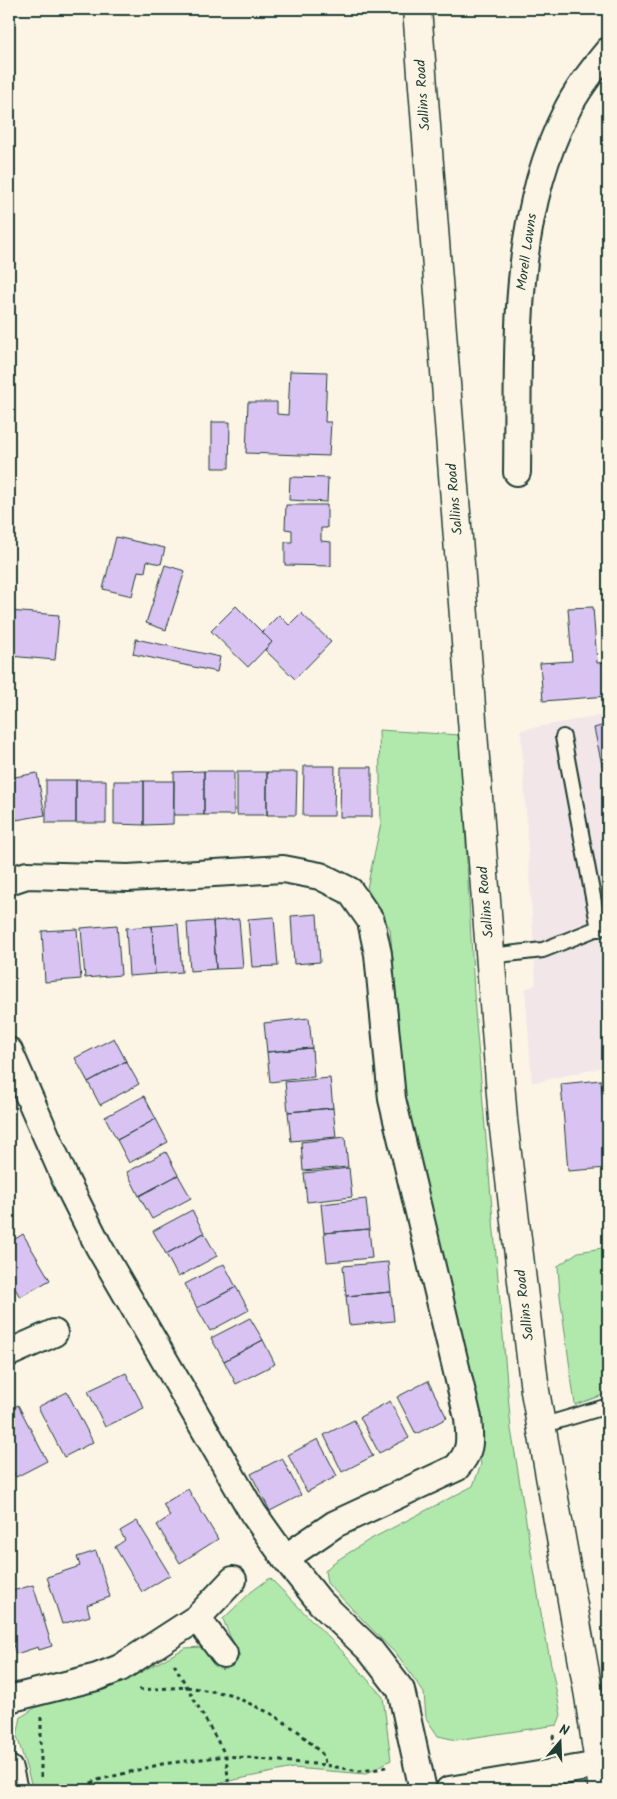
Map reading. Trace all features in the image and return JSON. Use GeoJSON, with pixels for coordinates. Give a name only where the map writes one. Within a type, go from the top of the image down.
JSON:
{"type":"FeatureCollection","features":[{"type":"Feature","properties":{"kind":"main road","name":"Sallins Road"},"geometry":{"type":"LineString","coordinates":[[417,9],[503,1120],[534,1381],[590,1696],[601,1778]]}},
{"type":"Feature","properties":{"kind":"street","name":"Morell Lawns"},"geometry":{"type":"LineString","coordinates":[[518,472],[519,312],[527,232],[546,158],[564,117],[608,51]]}},
{"type":"Feature","properties":{"kind":"street"},"geometry":{"type":"LineString","coordinates":[[9,881],[27,875],[128,878],[283,869],[320,876],[350,891],[371,922],[378,954],[392,1099],[468,1418],[470,1442],[466,1458],[456,1468],[335,1524],[285,1558]]}},
{"type":"Feature","properties":{"kind":"street"},"geometry":{"type":"LineString","coordinates":[[9,1051],[67,1183],[98,1247],[253,1513],[320,1602],[370,1650],[401,1690],[423,1790]]}},
{"type":"Feature","properties":{"kind":"street"},"geometry":{"type":"LineString","coordinates":[[9,1353],[54,1333]]}},
{"type":"Feature","properties":{"kind":"street"},"geometry":{"type":"LineString","coordinates":[[9,1698],[41,1692],[97,1677],[120,1668],[197,1618],[233,1580]]}},
{"type":"Feature","properties":{"kind":"street"},"geometry":{"type":"LineString","coordinates":[[197,1618],[224,1654]]}},
{"type":"Feature","properties":{"kind":"street"},"geometry":{"type":"LineString","coordinates":[[9,1769],[14,1790]]}},
{"type":"Feature","properties":{"kind":"street"},"geometry":{"type":"LineString","coordinates":[[449,1790],[601,1778]]}},
{"type":"Feature","properties":{"kind":"lane"},"geometry":{"type":"LineString","coordinates":[[490,956],[543,950],[604,927],[563,738]]}},
{"type":"Feature","properties":{"kind":"lane"},"geometry":{"type":"LineString","coordinates":[[541,1426],[608,1406]]}},
{"type":"Feature","properties":{"kind":"path"},"geometry":{"type":"LineString","coordinates":[[161,1641],[226,1756],[229,1790]]}},
{"type":"Feature","properties":{"kind":"path"},"geometry":{"type":"LineString","coordinates":[[131,1690],[187,1687],[229,1694],[272,1714],[299,1732],[324,1756],[325,1765]]}},
{"type":"Feature","properties":{"kind":"path"},"geometry":{"type":"LineString","coordinates":[[41,1692],[42,1781]]}},
{"type":"Feature","properties":{"kind":"path"},"geometry":{"type":"LineString","coordinates":[[76,1790],[98,1780],[162,1764],[226,1756],[359,1770],[378,1769],[416,1759]]}},
{"type":"Feature","properties":{"kind":"shaded area"},"geometry":{"type":"Polygon","coordinates":[[[608,714],[608,1066],[532,1083],[525,989],[536,985],[521,730],[608,714]]]}},
{"type":"Feature","properties":{"kind":"green space"},"geometry":{"type":"Polygon","coordinates":[[[379,730],[460,735],[475,1011],[511,1429],[542,1619],[561,1715],[557,1725],[456,1740],[438,1736],[426,1718],[424,1693],[399,1657],[327,1583],[325,1571],[333,1563],[369,1540],[473,1486],[481,1464],[409,1135],[390,929],[367,888],[381,823],[379,730]]]}},
{"type":"Feature","properties":{"kind":"green space"},"geometry":{"type":"Polygon","coordinates":[[[608,1247],[608,1393],[575,1405],[560,1296],[558,1266],[578,1252],[608,1247]]]}},
{"type":"Feature","properties":{"kind":"green space"},"geometry":{"type":"Polygon","coordinates":[[[270,1578],[345,1654],[383,1697],[391,1760],[366,1774],[293,1768],[185,1790],[33,1790],[17,1736],[21,1717],[38,1706],[123,1682],[185,1648],[201,1647],[222,1670],[240,1656],[223,1619],[251,1592],[270,1578]]]}},
{"type":"Feature","properties":{"kind":"building"},"geometry":{"type":"Polygon","coordinates":[[[608,300],[608,362],[604,361],[608,300]]]}},
{"type":"Feature","properties":{"kind":"building"},"geometry":{"type":"Polygon","coordinates":[[[290,371],[327,372],[325,422],[331,422],[329,456],[246,453],[248,402],[277,402],[277,414],[288,415],[290,371]]]}},
{"type":"Feature","properties":{"kind":"building"},"geometry":{"type":"Polygon","coordinates":[[[212,422],[230,422],[229,468],[212,468],[212,422]]]}},
{"type":"Feature","properties":{"kind":"building"},"geometry":{"type":"Polygon","coordinates":[[[290,477],[328,478],[327,502],[289,500],[290,477]]]}},
{"type":"Feature","properties":{"kind":"building"},"geometry":{"type":"Polygon","coordinates":[[[286,505],[327,505],[327,528],[321,528],[321,541],[331,542],[331,566],[285,565],[285,542],[292,542],[292,530],[285,529],[286,505]]]}},
{"type":"Feature","properties":{"kind":"building"},"geometry":{"type":"Polygon","coordinates":[[[116,537],[165,548],[161,564],[147,561],[145,572],[138,571],[132,596],[103,589],[116,537]]]}},
{"type":"Feature","properties":{"kind":"building"},"geometry":{"type":"Polygon","coordinates":[[[165,565],[185,571],[166,630],[146,623],[165,565]]]}},
{"type":"Feature","properties":{"kind":"building"},"geometry":{"type":"Polygon","coordinates":[[[236,606],[272,642],[248,667],[211,631],[236,606]]]}},
{"type":"Feature","properties":{"kind":"building"},"geometry":{"type":"Polygon","coordinates":[[[593,607],[597,663],[608,662],[608,696],[543,701],[540,663],[572,661],[568,608],[593,607]]]}},
{"type":"Feature","properties":{"kind":"building"},"geometry":{"type":"Polygon","coordinates":[[[9,611],[59,615],[55,660],[9,656],[9,611]]]}},
{"type":"Feature","properties":{"kind":"building"},"geometry":{"type":"Polygon","coordinates":[[[301,613],[331,642],[295,679],[265,650],[272,642],[262,632],[279,615],[289,625],[301,613]]]}},
{"type":"Feature","properties":{"kind":"building"},"geometry":{"type":"Polygon","coordinates":[[[136,639],[220,657],[217,672],[133,654],[136,639]]]}},
{"type":"Feature","properties":{"kind":"building"},"geometry":{"type":"Polygon","coordinates":[[[608,724],[608,793],[594,728],[608,724]]]}},
{"type":"Feature","properties":{"kind":"building"},"geometry":{"type":"Polygon","coordinates":[[[304,766],[335,766],[334,816],[303,816],[304,766]]]}},
{"type":"Feature","properties":{"kind":"building"},"geometry":{"type":"Polygon","coordinates":[[[341,767],[372,767],[372,817],[340,817],[341,767]]]}},
{"type":"Feature","properties":{"kind":"building"},"geometry":{"type":"Polygon","coordinates":[[[204,771],[234,771],[234,815],[204,815],[204,771]]]}},
{"type":"Feature","properties":{"kind":"building"},"geometry":{"type":"Polygon","coordinates":[[[204,771],[204,815],[174,815],[174,772],[204,771]]]}},
{"type":"Feature","properties":{"kind":"building"},"geometry":{"type":"Polygon","coordinates":[[[237,772],[267,772],[267,815],[237,815],[237,772]]]}},
{"type":"Feature","properties":{"kind":"building"},"geometry":{"type":"Polygon","coordinates":[[[267,772],[297,772],[296,815],[267,815],[267,772]]]}},
{"type":"Feature","properties":{"kind":"building"},"geometry":{"type":"Polygon","coordinates":[[[37,773],[45,815],[16,820],[9,778],[37,773]]]}},
{"type":"Feature","properties":{"kind":"building"},"geometry":{"type":"Polygon","coordinates":[[[46,780],[76,780],[76,823],[46,823],[46,780]]]}},
{"type":"Feature","properties":{"kind":"building"},"geometry":{"type":"Polygon","coordinates":[[[76,780],[106,780],[106,823],[76,823],[76,780]]]}},
{"type":"Feature","properties":{"kind":"building"},"geometry":{"type":"Polygon","coordinates":[[[114,781],[144,781],[144,825],[114,824],[114,781]]]}},
{"type":"Feature","properties":{"kind":"building"},"geometry":{"type":"Polygon","coordinates":[[[144,781],[174,781],[173,824],[144,825],[144,781]]]}},
{"type":"Feature","properties":{"kind":"building"},"geometry":{"type":"Polygon","coordinates":[[[9,783],[16,820],[9,821],[9,783]]]}},
{"type":"Feature","properties":{"kind":"building"},"geometry":{"type":"Polygon","coordinates":[[[317,914],[320,962],[294,964],[291,916],[317,914]]]}},
{"type":"Feature","properties":{"kind":"building"},"geometry":{"type":"Polygon","coordinates":[[[274,917],[278,966],[252,967],[248,919],[274,917]]]}},
{"type":"Feature","properties":{"kind":"building"},"geometry":{"type":"Polygon","coordinates":[[[239,919],[243,968],[216,969],[213,921],[239,919]]]}},
{"type":"Feature","properties":{"kind":"building"},"geometry":{"type":"Polygon","coordinates":[[[213,921],[216,969],[190,971],[187,923],[213,921]]]}},
{"type":"Feature","properties":{"kind":"building"},"geometry":{"type":"Polygon","coordinates":[[[178,924],[182,972],[155,974],[152,926],[178,924]]]}},
{"type":"Feature","properties":{"kind":"building"},"geometry":{"type":"Polygon","coordinates":[[[117,925],[121,975],[85,978],[81,928],[117,925]]]}},
{"type":"Feature","properties":{"kind":"building"},"geometry":{"type":"Polygon","coordinates":[[[152,926],[155,974],[129,976],[126,928],[152,926]]]}},
{"type":"Feature","properties":{"kind":"building"},"geometry":{"type":"Polygon","coordinates":[[[77,929],[81,979],[45,982],[42,931],[77,929]]]}},
{"type":"Feature","properties":{"kind":"building"},"geometry":{"type":"Polygon","coordinates":[[[309,1018],[312,1048],[267,1052],[264,1023],[309,1018]]]}},
{"type":"Feature","properties":{"kind":"building"},"geometry":{"type":"Polygon","coordinates":[[[114,1038],[126,1061],[88,1082],[75,1058],[114,1038]]]}},
{"type":"Feature","properties":{"kind":"building"},"geometry":{"type":"Polygon","coordinates":[[[312,1048],[314,1077],[270,1082],[267,1052],[312,1048]]]}},
{"type":"Feature","properties":{"kind":"building"},"geometry":{"type":"Polygon","coordinates":[[[126,1061],[139,1084],[100,1105],[88,1082],[126,1061]]]}},
{"type":"Feature","properties":{"kind":"building"},"geometry":{"type":"Polygon","coordinates":[[[604,1076],[608,1076],[608,1099],[604,1099],[604,1076]]]}},
{"type":"Feature","properties":{"kind":"building"},"geometry":{"type":"Polygon","coordinates":[[[330,1078],[333,1108],[288,1112],[285,1082],[330,1078]]]}},
{"type":"Feature","properties":{"kind":"building"},"geometry":{"type":"Polygon","coordinates":[[[601,1080],[608,1168],[568,1171],[561,1084],[601,1080]]]}},
{"type":"Feature","properties":{"kind":"building"},"geometry":{"type":"Polygon","coordinates":[[[144,1096],[156,1119],[117,1140],[105,1117],[144,1096]]]}},
{"type":"Feature","properties":{"kind":"building"},"geometry":{"type":"Polygon","coordinates":[[[333,1108],[336,1137],[291,1141],[288,1112],[333,1108]]]}},
{"type":"Feature","properties":{"kind":"building"},"geometry":{"type":"Polygon","coordinates":[[[156,1119],[168,1142],[129,1163],[117,1140],[156,1119]]]}},
{"type":"Feature","properties":{"kind":"building"},"geometry":{"type":"Polygon","coordinates":[[[345,1137],[348,1167],[303,1171],[301,1142],[345,1137]]]}},
{"type":"Feature","properties":{"kind":"building"},"geometry":{"type":"Polygon","coordinates":[[[166,1152],[178,1175],[139,1196],[127,1172],[166,1152]]]}},
{"type":"Feature","properties":{"kind":"building"},"geometry":{"type":"Polygon","coordinates":[[[349,1168],[352,1197],[307,1202],[304,1173],[349,1168]]]}},
{"type":"Feature","properties":{"kind":"building"},"geometry":{"type":"Polygon","coordinates":[[[178,1175],[191,1198],[152,1219],[139,1196],[178,1175]]]}},
{"type":"Feature","properties":{"kind":"building"},"geometry":{"type":"Polygon","coordinates":[[[366,1199],[369,1229],[324,1233],[321,1204],[366,1199]]]}},
{"type":"Feature","properties":{"kind":"building"},"geometry":{"type":"Polygon","coordinates":[[[192,1210],[204,1233],[166,1254],[153,1231],[192,1210]]]}},
{"type":"Feature","properties":{"kind":"building"},"geometry":{"type":"Polygon","coordinates":[[[369,1229],[372,1258],[327,1262],[324,1233],[369,1229]]]}},
{"type":"Feature","properties":{"kind":"building"},"geometry":{"type":"Polygon","coordinates":[[[204,1233],[217,1256],[178,1277],[166,1254],[204,1233]]]}},
{"type":"Feature","properties":{"kind":"building"},"geometry":{"type":"Polygon","coordinates":[[[23,1234],[50,1280],[20,1297],[9,1278],[9,1243],[23,1234]]]}},
{"type":"Feature","properties":{"kind":"building"},"geometry":{"type":"Polygon","coordinates":[[[388,1262],[391,1292],[346,1296],[343,1266],[388,1262]]]}},
{"type":"Feature","properties":{"kind":"building"},"geometry":{"type":"Polygon","coordinates":[[[224,1264],[236,1287],[197,1308],[185,1284],[224,1264]]]}},
{"type":"Feature","properties":{"kind":"building"},"geometry":{"type":"Polygon","coordinates":[[[236,1287],[249,1310],[210,1331],[197,1308],[236,1287]]]}},
{"type":"Feature","properties":{"kind":"building"},"geometry":{"type":"Polygon","coordinates":[[[391,1292],[394,1321],[349,1325],[346,1296],[391,1292]]]}},
{"type":"Feature","properties":{"kind":"building"},"geometry":{"type":"Polygon","coordinates":[[[250,1318],[263,1340],[224,1361],[211,1338],[250,1318]]]}},
{"type":"Feature","properties":{"kind":"building"},"geometry":{"type":"Polygon","coordinates":[[[263,1340],[275,1364],[236,1384],[224,1361],[263,1340]]]}},
{"type":"Feature","properties":{"kind":"building"},"geometry":{"type":"Polygon","coordinates":[[[126,1373],[144,1408],[105,1427],[88,1391],[126,1373]]]}},
{"type":"Feature","properties":{"kind":"building"},"geometry":{"type":"Polygon","coordinates":[[[428,1381],[447,1418],[416,1434],[397,1397],[428,1381]]]}},
{"type":"Feature","properties":{"kind":"building"},"geometry":{"type":"Polygon","coordinates":[[[67,1392],[93,1442],[64,1457],[38,1407],[67,1392]]]}},
{"type":"Feature","properties":{"kind":"building"},"geometry":{"type":"Polygon","coordinates":[[[390,1401],[409,1438],[379,1453],[360,1417],[390,1401]]]}},
{"type":"Feature","properties":{"kind":"building"},"geometry":{"type":"Polygon","coordinates":[[[18,1405],[47,1461],[16,1477],[9,1465],[9,1410],[18,1405]]]}},
{"type":"Feature","properties":{"kind":"building"},"geometry":{"type":"Polygon","coordinates":[[[354,1420],[373,1456],[342,1472],[324,1435],[354,1420]]]}},
{"type":"Feature","properties":{"kind":"building"},"geometry":{"type":"Polygon","coordinates":[[[318,1439],[337,1476],[307,1492],[288,1455],[318,1439]]]}},
{"type":"Feature","properties":{"kind":"building"},"geometry":{"type":"Polygon","coordinates":[[[282,1458],[301,1495],[270,1511],[251,1474],[282,1458]]]}},
{"type":"Feature","properties":{"kind":"building"},"geometry":{"type":"Polygon","coordinates":[[[188,1489],[218,1539],[180,1563],[157,1525],[170,1516],[163,1504],[188,1489]]]}},
{"type":"Feature","properties":{"kind":"building"},"geometry":{"type":"Polygon","coordinates":[[[137,1521],[170,1575],[142,1592],[115,1547],[125,1540],[120,1531],[137,1521]]]}},
{"type":"Feature","properties":{"kind":"building"},"geometry":{"type":"Polygon","coordinates":[[[96,1551],[110,1597],[87,1605],[90,1616],[62,1624],[47,1577],[80,1566],[77,1557],[96,1551]]]}},
{"type":"Feature","properties":{"kind":"building"},"geometry":{"type":"Polygon","coordinates":[[[33,1585],[52,1646],[39,1650],[38,1647],[16,1654],[9,1631],[9,1592],[33,1585]]]}}]}
